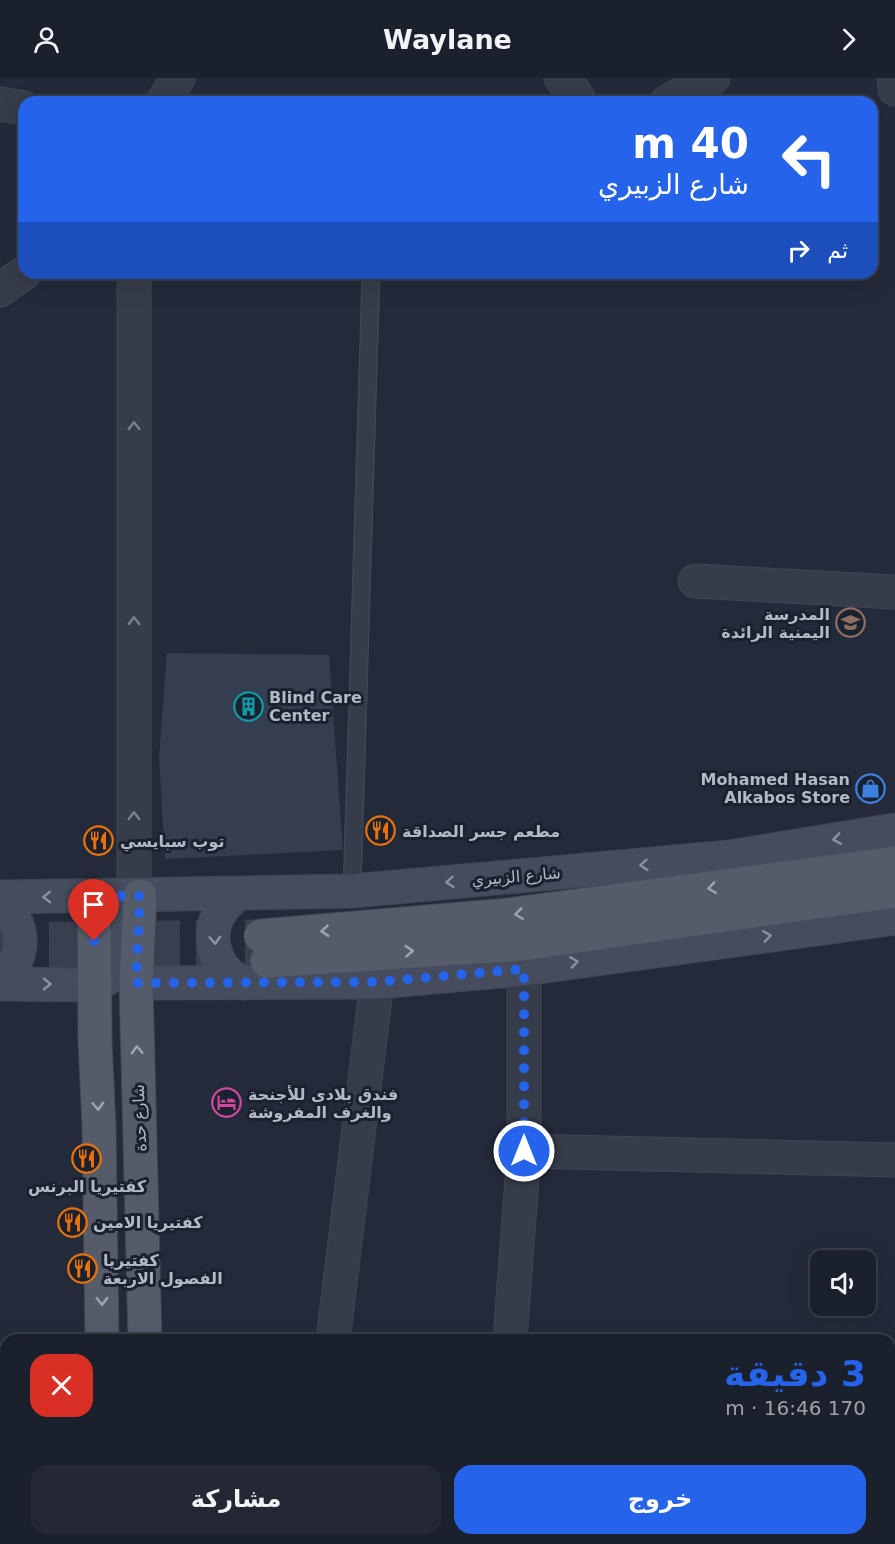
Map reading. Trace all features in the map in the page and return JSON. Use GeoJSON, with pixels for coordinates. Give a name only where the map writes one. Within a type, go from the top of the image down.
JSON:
{"type":"FeatureCollection","features":[{"type":"Feature","properties":{"kind":"main road","name":"شارع الزبيري"},"geometry":{"type":"LineString","coordinates":[[0,897],[352,891],[730,857],[895,830]]}},
{"type":"Feature","properties":{"kind":"main road"},"geometry":{"type":"LineString","coordinates":[[895,863],[264,948],[522,944],[895,891]]}},
{"type":"Feature","properties":{"kind":"main road"},"geometry":{"type":"LineString","coordinates":[[238,894],[224,906],[215,922],[213,940],[217,958],[228,973],[244,983]]}},
{"type":"Feature","properties":{"kind":"main road"},"geometry":{"type":"LineString","coordinates":[[94,896],[94,1041],[99,1126],[102,1334]]}},
{"type":"Feature","properties":{"kind":"main road","name":"شارع حدة"},"geometry":{"type":"LineString","coordinates":[[137,896],[136,983],[145,1334]]}},
{"type":"Feature","properties":{"kind":"main road"},"geometry":{"type":"LineString","coordinates":[[0,984],[94,985],[104,981],[120,965],[137,896]]}},
{"type":"Feature","properties":{"kind":"main road"},"geometry":{"type":"LineString","coordinates":[[0,904],[9,910],[20,930],[20,951],[10,971],[0,978]]}},
{"type":"Feature","properties":{"kind":"main road"},"geometry":{"type":"LineString","coordinates":[[136,983],[377,982],[524,969],[895,918]]}},
{"type":"Feature","properties":{"kind":"street"},"geometry":{"type":"LineString","coordinates":[[167,96],[178,78]]}},
{"type":"Feature","properties":{"kind":"street"},"geometry":{"type":"LineString","coordinates":[[561,78],[576,96]]}},
{"type":"Feature","properties":{"kind":"street"},"geometry":{"type":"LineString","coordinates":[[679,96],[713,78]]}},
{"type":"Feature","properties":{"kind":"street"},"geometry":{"type":"LineString","coordinates":[[894,78],[895,89]]}},
{"type":"Feature","properties":{"kind":"street"},"geometry":{"type":"LineString","coordinates":[[0,104],[18,107]]}},
{"type":"Feature","properties":{"kind":"street"},"geometry":{"type":"LineString","coordinates":[[0,290],[18,277]]}},
{"type":"Feature","properties":{"kind":"street"},"geometry":{"type":"LineString","coordinates":[[134,279],[137,896]]}},
{"type":"Feature","properties":{"kind":"street"},"geometry":{"type":"LineString","coordinates":[[695,581],[895,592]]}},
{"type":"Feature","properties":{"kind":"street"},"geometry":{"type":"LineString","coordinates":[[510,1334],[524,1151],[524,969]]}},
{"type":"Feature","properties":{"kind":"street"},"geometry":{"type":"LineString","coordinates":[[334,1334],[377,982]]}},
{"type":"Feature","properties":{"kind":"street"},"geometry":{"type":"LineString","coordinates":[[524,1151],[895,1160]]}},
{"type":"Feature","properties":{"kind":"lane"},"geometry":{"type":"LineString","coordinates":[[352,891],[371,279]]}},
{"type":"Feature","properties":{"kind":"building","name":"Blind Care Center"},"geometry":{"type":"Polygon","coordinates":[[[167,653],[329,655],[343,850],[165,859],[159,757],[167,653]]]}},
{"type":"Feature","properties":{"kind":"tunnel"},"geometry":{"type":"LineString","coordinates":[[0,939],[261,936]]}},
{"type":"Feature","properties":{"kind":"tunnel"},"geometry":{"type":"LineString","coordinates":[[0,964],[267,961]]}},
{"type":"Feature","properties":{"kind":"place","name":"المدرسة اليمنية الرائدة"},"geometry":{"type":"Point","coordinates":[851,623]}},
{"type":"Feature","properties":{"kind":"place","name":"Blind Care Center"},"geometry":{"type":"Point","coordinates":[248,706]}},
{"type":"Feature","properties":{"kind":"place","name":"Mohamed Hasan Alkabos Store"},"geometry":{"type":"Point","coordinates":[871,788]}},
{"type":"Feature","properties":{"kind":"place","name":"مطعم جسر الصداقة"},"geometry":{"type":"Point","coordinates":[381,831]}},
{"type":"Feature","properties":{"kind":"place","name":"توب سبايسي"},"geometry":{"type":"Point","coordinates":[99,841]}},
{"type":"Feature","properties":{"kind":"place","name":"فندق بلادي للأجنحة والغرف المفروشة"},"geometry":{"type":"Point","coordinates":[227,1103]}},
{"type":"Feature","properties":{"kind":"place","name":"كفتيريا البرنس"},"geometry":{"type":"Point","coordinates":[87,1158]}},
{"type":"Feature","properties":{"kind":"place","name":"كفتيريا الامين"},"geometry":{"type":"Point","coordinates":[72,1222]}},
{"type":"Feature","properties":{"kind":"place","name":"كفتيريا الفصول الاربعة"},"geometry":{"type":"Point","coordinates":[82,1269]}},
{"type":"Feature","properties":{"kind":"route"},"geometry":{"type":"LineString","coordinates":[[94,941],[94,896],[140,896],[136,983],[377,982],[524,969],[524,1151]]}}]}
